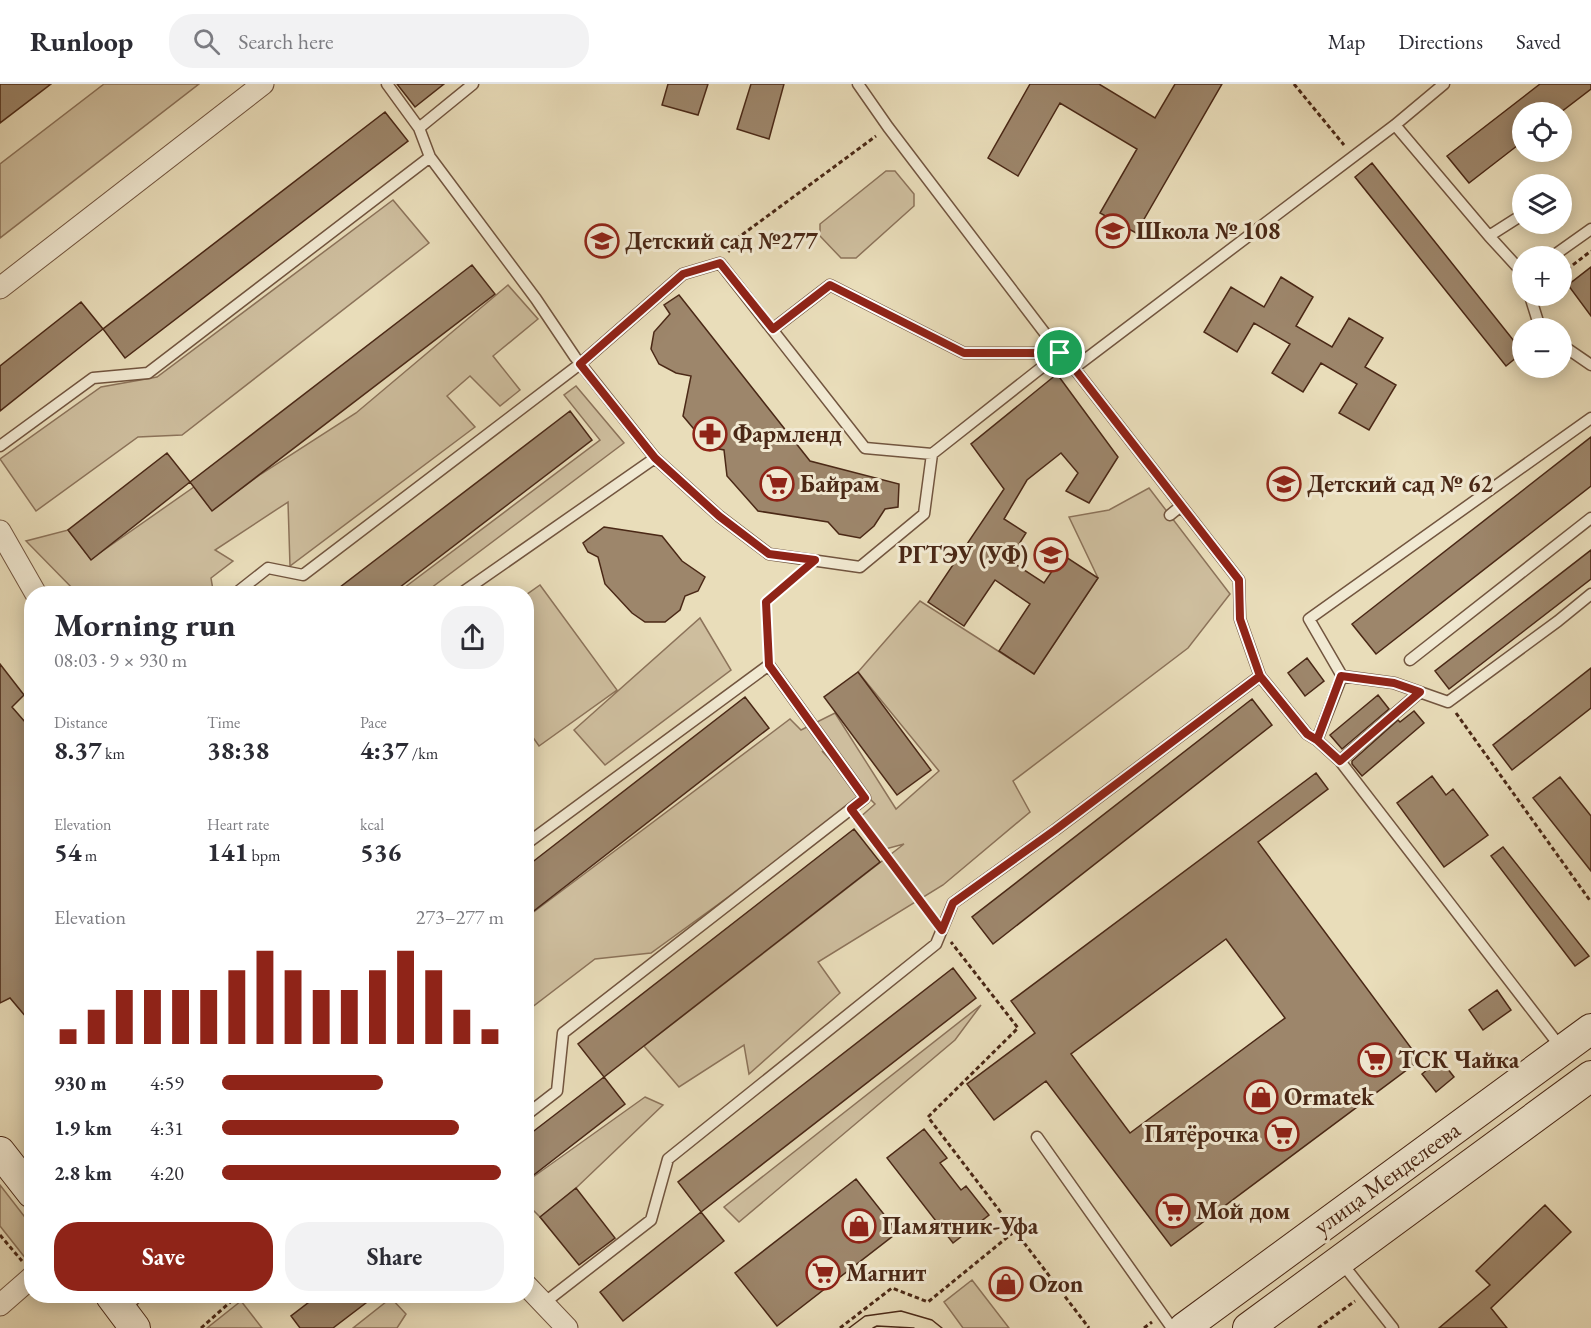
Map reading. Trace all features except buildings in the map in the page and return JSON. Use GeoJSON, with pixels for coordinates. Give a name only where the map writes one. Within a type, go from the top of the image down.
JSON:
{"type":"FeatureCollection","features":[{"type":"Feature","properties":{"kind":"main road","name":"улица Менделеева"},"geometry":{"type":"LineString","coordinates":[[1184,1328],[1591,1029]]}},
{"type":"Feature","properties":{"kind":"main road","name":"улица Менделеева"},"geometry":{"type":"LineString","coordinates":[[1248,1328],[1591,1076]]}},
{"type":"Feature","properties":{"kind":"main road"},"geometry":{"type":"LineString","coordinates":[[0,1152],[24,1183]]}},
{"type":"Feature","properties":{"kind":"street"},"geometry":{"type":"LineString","coordinates":[[0,288],[263,84]]}},
{"type":"Feature","properties":{"kind":"street"},"geometry":{"type":"LineString","coordinates":[[0,531],[31,586]]}},
{"type":"Feature","properties":{"kind":"street"},"geometry":{"type":"LineString","coordinates":[[0,1305],[24,1273]]}},
{"type":"Feature","properties":{"kind":"street"},"geometry":{"type":"LineString","coordinates":[[534,1293],[567,1328]]}},
{"type":"Feature","properties":{"kind":"lane"},"geometry":{"type":"LineString","coordinates":[[387,84],[419,128],[430,157],[536,299],[580,364],[655,458],[719,516],[769,554],[860,567],[924,514],[932,454]]}},
{"type":"Feature","properties":{"kind":"lane"},"geometry":{"type":"LineString","coordinates":[[419,128],[473,84]]}},
{"type":"Feature","properties":{"kind":"lane"},"geometry":{"type":"LineString","coordinates":[[858,84],[888,127],[1060,353],[1239,580],[1240,619],[1260,676],[1307,734],[1340,761],[1562,1050]]}},
{"type":"Feature","properties":{"kind":"lane"},"geometry":{"type":"LineString","coordinates":[[1074,368],[1395,125],[1444,84]]}},
{"type":"Feature","properties":{"kind":"lane"},"geometry":{"type":"LineString","coordinates":[[1395,125],[1512,261]]}},
{"type":"Feature","properties":{"kind":"lane"},"geometry":{"type":"LineString","coordinates":[[0,446],[93,378],[148,373],[430,157]]}},
{"type":"Feature","properties":{"kind":"lane"},"geometry":{"type":"LineString","coordinates":[[1489,236],[1512,221]]}},
{"type":"Feature","properties":{"kind":"lane"},"geometry":{"type":"LineString","coordinates":[[1567,246],[1591,229]]}},
{"type":"Feature","properties":{"kind":"lane"},"geometry":{"type":"LineString","coordinates":[[245,586],[268,568],[303,575],[580,364],[683,274],[720,263],[865,448],[932,454],[1060,353]]}},
{"type":"Feature","properties":{"kind":"lane"},"geometry":{"type":"LineString","coordinates":[[773,329],[830,285],[964,353],[1060,353]]}},
{"type":"Feature","properties":{"kind":"lane"},"geometry":{"type":"LineString","coordinates":[[1572,352],[1591,365]]}},
{"type":"Feature","properties":{"kind":"lane"},"geometry":{"type":"LineString","coordinates":[[1317,740],[1341,676],[1309,619],[1591,418]]}},
{"type":"Feature","properties":{"kind":"lane"},"geometry":{"type":"LineString","coordinates":[[471,586],[655,458]]}},
{"type":"Feature","properties":{"kind":"lane"},"geometry":{"type":"LineString","coordinates":[[1170,515],[1180,506]]}},
{"type":"Feature","properties":{"kind":"lane"},"geometry":{"type":"LineString","coordinates":[[1410,660],[1591,518]]}},
{"type":"Feature","properties":{"kind":"lane"},"geometry":{"type":"LineString","coordinates":[[1341,676],[1394,683],[1448,702],[1591,594]]}},
{"type":"Feature","properties":{"kind":"lane"},"geometry":{"type":"LineString","coordinates":[[534,838],[769,665],[865,798],[563,1033],[557,1091],[534,1109]]}},
{"type":"Feature","properties":{"kind":"lane"},"geometry":{"type":"LineString","coordinates":[[544,1303],[651,1220],[668,1159],[936,944],[953,903],[1055,830],[1260,676]]}},
{"type":"Feature","properties":{"kind":"lane"},"geometry":{"type":"LineString","coordinates":[[1340,761],[1420,692]]}},
{"type":"Feature","properties":{"kind":"lane"},"geometry":{"type":"LineString","coordinates":[[1037,1137],[1172,1328]]}},
{"type":"Feature","properties":{"kind":"lane"},"geometry":{"type":"LineString","coordinates":[[1339,1260],[1393,1328]]}},
{"type":"Feature","properties":{"kind":"path"},"geometry":{"type":"LineString","coordinates":[[1294,84],[1352,157]]}},
{"type":"Feature","properties":{"kind":"path"},"geometry":{"type":"LineString","coordinates":[[720,263],[739,237],[888,127]]}},
{"type":"Feature","properties":{"kind":"path"},"geometry":{"type":"LineString","coordinates":[[1572,266],[1591,251]]}},
{"type":"Feature","properties":{"kind":"path"},"geometry":{"type":"LineString","coordinates":[[769,665],[766,602],[815,560]]}},
{"type":"Feature","properties":{"kind":"path"},"geometry":{"type":"LineString","coordinates":[[1448,702],[1591,902]]}},
{"type":"Feature","properties":{"kind":"path"},"geometry":{"type":"LineString","coordinates":[[851,809],[1018,1028],[928,1117],[1089,1328]]}},
{"type":"Feature","properties":{"kind":"path"},"geometry":{"type":"LineString","coordinates":[[840,1328],[892,1288],[928,1302],[1015,1231]]}},
{"type":"Feature","properties":{"kind":"path"},"geometry":{"type":"LineString","coordinates":[[0,1234],[24,1265]]}},
{"type":"Feature","properties":{"kind":"path"},"geometry":{"type":"LineString","coordinates":[[1318,1328],[1366,1293]]}},
{"type":"Feature","properties":{"kind":"path"},"geometry":{"type":"LineString","coordinates":[[201,1328],[229,1303]]}},
{"type":"Feature","properties":{"kind":"shaded area"},"geometry":{"type":"Polygon","coordinates":[[[104,84],[199,84],[0,238],[0,164],[104,84]]]}},
{"type":"Feature","properties":{"kind":"shaded area"},"geometry":{"type":"Polygon","coordinates":[[[886,171],[895,171],[914,194],[914,206],[856,258],[841,258],[820,236],[820,224],[886,171]]]}},
{"type":"Feature","properties":{"kind":"shaded area"},"geometry":{"type":"Polygon","coordinates":[[[393,200],[429,243],[182,435],[138,437],[36,511],[0,459],[101,387],[157,377],[393,200]]]}},
{"type":"Feature","properties":{"kind":"shaded area"},"geometry":{"type":"Polygon","coordinates":[[[508,285],[538,319],[493,356],[520,390],[500,406],[470,376],[447,396],[475,427],[290,566],[288,502],[215,550],[233,561],[211,578],[212,586],[70,586],[26,541],[68,530],[91,559],[194,487],[212,510],[261,474],[356,413],[508,285]]]}},
{"type":"Feature","properties":{"kind":"shaded area"},"geometry":{"type":"Polygon","coordinates":[[[576,386],[624,443],[434,586],[407,586],[600,440],[564,395],[576,386]]]}},
{"type":"Feature","properties":{"kind":"shaded area"},"geometry":{"type":"Polygon","coordinates":[[[1149,488],[1230,594],[1188,648],[1013,781],[1030,812],[943,885],[818,962],[840,993],[749,1074],[744,1045],[679,1087],[644,1046],[904,844],[882,850],[858,819],[875,804],[822,751],[865,798],[651,953],[595,959],[534,1006],[534,912],[790,719],[801,730],[835,713],[896,809],[939,771],[858,672],[920,601],[1034,674],[1098,578],[1069,517],[1109,510],[1149,488]]]}},
{"type":"Feature","properties":{"kind":"shaded area"},"geometry":{"type":"Polygon","coordinates":[[[540,585],[617,690],[539,746],[534,739],[534,589],[540,585]]]}},
{"type":"Feature","properties":{"kind":"shaded area"},"geometry":{"type":"Polygon","coordinates":[[[700,618],[731,670],[605,765],[574,730],[700,618]]]}},
{"type":"Feature","properties":{"kind":"shaded area"},"geometry":{"type":"Polygon","coordinates":[[[981,1005],[955,1040],[739,1222],[724,1207],[981,1005]]]}},
{"type":"Feature","properties":{"kind":"shaded area"},"geometry":{"type":"Polygon","coordinates":[[[645,1097],[663,1105],[576,1188],[540,1217],[534,1211],[534,1176],[645,1097]]]}},
{"type":"Feature","properties":{"kind":"shaded area"},"geometry":{"type":"Polygon","coordinates":[[[0,1185],[24,1216],[24,1256],[0,1226],[0,1185]]]}},
{"type":"Feature","properties":{"kind":"shaded area"},"geometry":{"type":"Polygon","coordinates":[[[972,1280],[1009,1328],[963,1328],[944,1302],[972,1280]]]}},
{"type":"Feature","properties":{"kind":"shaded area"},"geometry":{"type":"Polygon","coordinates":[[[238,1303],[243,1303],[262,1328],[207,1328],[238,1303]]]}},
{"type":"Feature","properties":{"kind":"shaded area"},"geometry":{"type":"Polygon","coordinates":[[[385,1303],[396,1303],[406,1314],[397,1328],[353,1328],[385,1303]]]}},
{"type":"Feature","properties":{"kind":"tram line"},"geometry":{"type":"LineString","coordinates":[[849,1328],[865,1316],[901,1311],[932,1320],[942,1328]]}},
{"type":"Feature","properties":{"kind":"tram line"},"geometry":{"type":"LineString","coordinates":[[873,1328],[877,1326],[914,1328]]}},
{"type":"Feature","properties":{"kind":"place","name":"Школа № 108"},"geometry":{"type":"Point","coordinates":[1113,231]}},
{"type":"Feature","properties":{"kind":"place","name":"Детский сад №277"},"geometry":{"type":"Point","coordinates":[602,241]}},
{"type":"Feature","properties":{"kind":"place","name":"Фармленд"},"geometry":{"type":"Point","coordinates":[710,434]}},
{"type":"Feature","properties":{"kind":"place","name":"Байрам"},"geometry":{"type":"Point","coordinates":[777,484]}},
{"type":"Feature","properties":{"kind":"place","name":"Детский сад № 62"},"geometry":{"type":"Point","coordinates":[1284,484]}},
{"type":"Feature","properties":{"kind":"place","name":"РГТЭУ (УФ)"},"geometry":{"type":"Point","coordinates":[1051,555]}},
{"type":"Feature","properties":{"kind":"place","name":"ТСК Чайка"},"geometry":{"type":"Point","coordinates":[1375,1060]}},
{"type":"Feature","properties":{"kind":"place","name":"Ormatek"},"geometry":{"type":"Point","coordinates":[1261,1097]}},
{"type":"Feature","properties":{"kind":"place","name":"Пятёрочка"},"geometry":{"type":"Point","coordinates":[1282,1134]}},
{"type":"Feature","properties":{"kind":"place","name":"Мой дом"},"geometry":{"type":"Point","coordinates":[1173,1211]}},
{"type":"Feature","properties":{"kind":"place","name":"Памятник-Уфа"},"geometry":{"type":"Point","coordinates":[859,1226]}},
{"type":"Feature","properties":{"kind":"place","name":"Магнит"},"geometry":{"type":"Point","coordinates":[823,1273]}},
{"type":"Feature","properties":{"kind":"place","name":"Ozon"},"geometry":{"type":"Point","coordinates":[1006,1284]}},
{"type":"Feature","properties":{"kind":"route"},"geometry":{"type":"LineString","coordinates":[[1060,353],[964,353],[830,285],[773,329],[720,263],[683,274],[580,364],[655,458],[719,516],[769,554],[815,560],[766,602],[769,665],[865,798],[851,809],[942,930],[953,903],[1055,830],[1260,676],[1307,734],[1317,740],[1341,676],[1394,683],[1420,692],[1340,761],[1307,734],[1260,676],[1240,619],[1239,580],[1060,353]]}}]}
